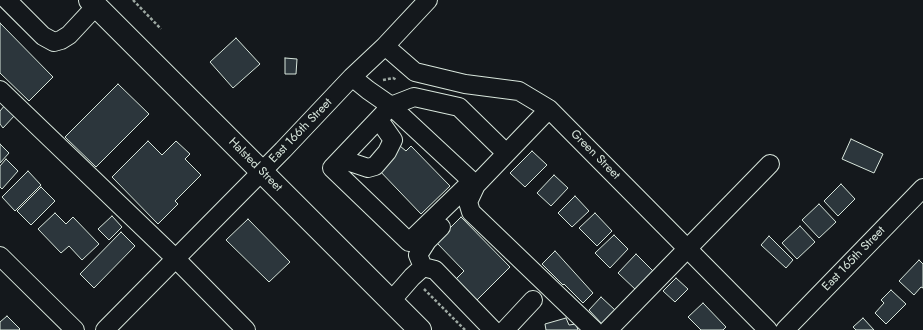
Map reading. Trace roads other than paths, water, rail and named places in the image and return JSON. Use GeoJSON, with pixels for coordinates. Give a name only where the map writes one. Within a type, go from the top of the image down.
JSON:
{"type":"FeatureCollection","features":[{"type":"Feature","properties":{"kind":"main road","name":"Halsted Street"},"geometry":{"type":"LineString","coordinates":[[93,3],[420,330]]}},
{"type":"Feature","properties":{"kind":"street"},"geometry":{"type":"LineString","coordinates":[[7,0],[43,36],[54,42],[69,35],[93,3]]}},
{"type":"Feature","properties":{"kind":"street","name":"East 166th Street"},"geometry":{"type":"LineString","coordinates":[[104,330],[261,172],[352,77],[385,46],[428,0]]}},
{"type":"Feature","properties":{"kind":"street","name":"Green Street"},"geometry":{"type":"LineString","coordinates":[[385,46],[415,72],[465,84],[518,91],[549,108],[768,330]]}},
{"type":"Feature","properties":{"kind":"street"},"geometry":{"type":"LineString","coordinates":[[352,77],[391,106],[474,183]]}},
{"type":"Feature","properties":{"kind":"street"},"geometry":{"type":"LineString","coordinates":[[0,90],[175,258],[246,330]]}},
{"type":"Feature","properties":{"kind":"street"},"geometry":{"type":"LineString","coordinates":[[506,153],[459,107],[414,97],[391,106],[332,168],[410,242],[506,153],[549,108]]}},
{"type":"Feature","properties":{"kind":"street"},"geometry":{"type":"LineString","coordinates":[[341,159],[368,168],[375,166],[388,152],[393,140],[379,120]]}},
{"type":"Feature","properties":{"kind":"street"},"geometry":{"type":"LineString","coordinates":[[608,330],[770,164]]}},
{"type":"Feature","properties":{"kind":"street"},"geometry":{"type":"LineString","coordinates":[[423,267],[418,255],[424,246],[468,202],[474,183]]}},
{"type":"Feature","properties":{"kind":"street","name":"East 165th Street"},"geometry":{"type":"LineString","coordinates":[[785,330],[923,188]]}},
{"type":"Feature","properties":{"kind":"street"},"geometry":{"type":"LineString","coordinates":[[468,202],[471,212],[594,330]]}},
{"type":"Feature","properties":{"kind":"street"},"geometry":{"type":"LineString","coordinates":[[0,256],[75,330]]}},
{"type":"Feature","properties":{"kind":"street"},"geometry":{"type":"LineString","coordinates":[[391,301],[423,267]]}},
{"type":"Feature","properties":{"kind":"street"},"geometry":{"type":"LineString","coordinates":[[423,267],[435,270],[493,330]]}},
{"type":"Feature","properties":{"kind":"street"},"geometry":{"type":"LineString","coordinates":[[505,330],[533,300]]}}]}
